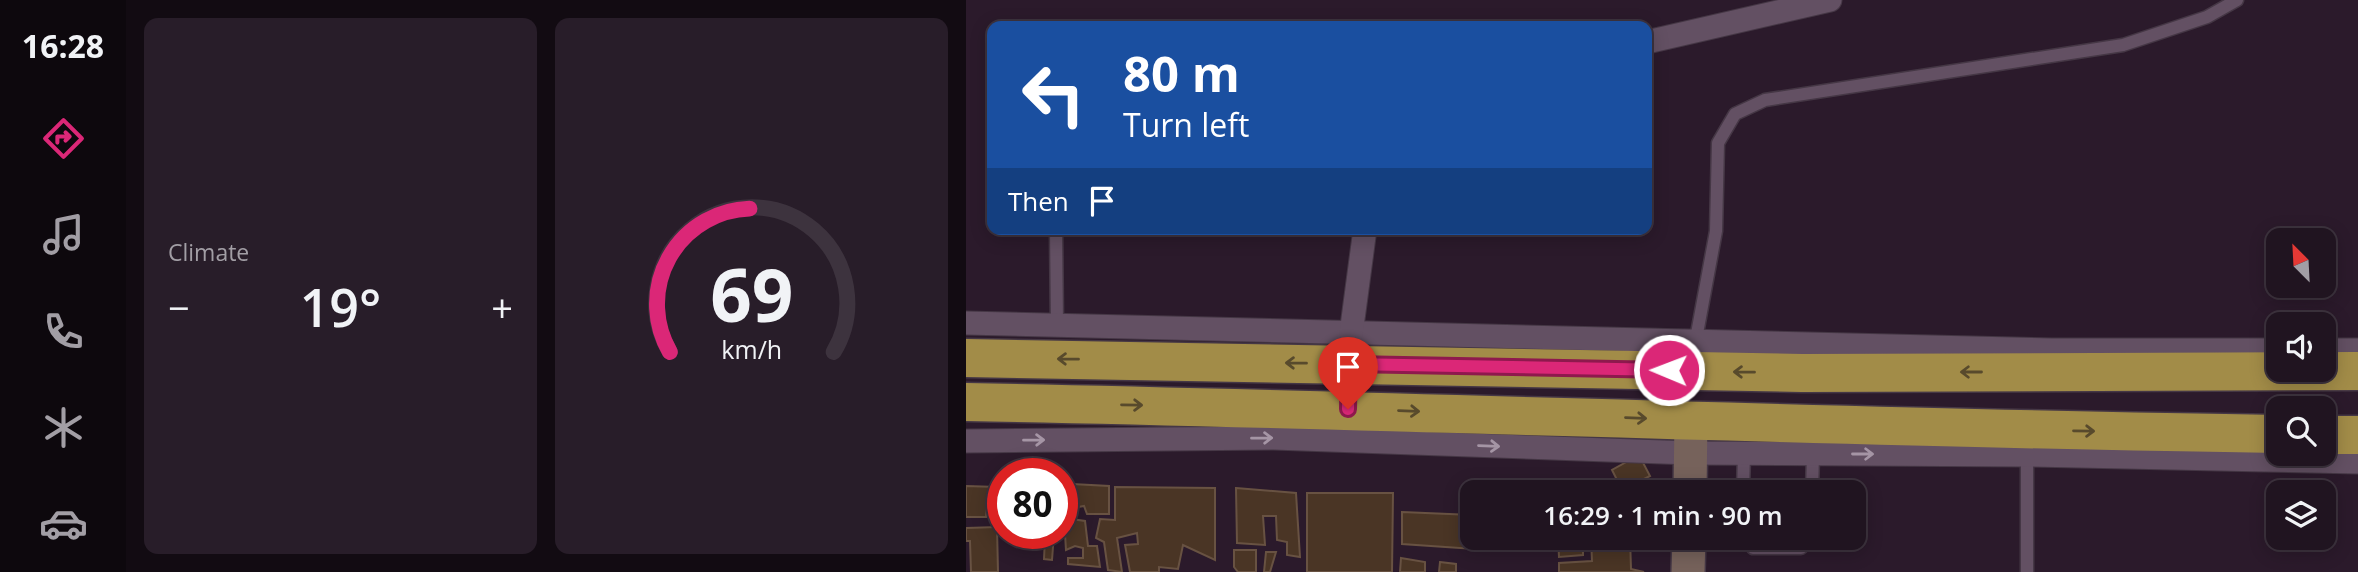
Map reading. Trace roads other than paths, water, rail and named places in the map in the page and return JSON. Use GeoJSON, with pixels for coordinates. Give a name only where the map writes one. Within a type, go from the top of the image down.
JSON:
{"type":"FeatureCollection","features":[{"type":"Feature","properties":{"kind":"highway"},"geometry":{"type":"LineString","coordinates":[[1348,409],[1350,349]]}},
{"type":"Feature","properties":{"kind":"highway"},"geometry":{"type":"LineString","coordinates":[[966,358],[1350,349],[1802,373],[2358,371]]}},
{"type":"Feature","properties":{"kind":"highway"},"geometry":{"type":"LineString","coordinates":[[966,402],[1348,409],[1690,436],[2027,430],[2266,434]]}},
{"type":"Feature","properties":{"kind":"highway"},"geometry":{"type":"LineString","coordinates":[[2336,435],[2358,435]]}},
{"type":"Feature","properties":{"kind":"street"},"geometry":{"type":"LineString","coordinates":[[1652,41],[1830,0]]}},
{"type":"Feature","properties":{"kind":"street"},"geometry":{"type":"LineString","coordinates":[[1350,349],[1364,235]]}},
{"type":"Feature","properties":{"kind":"street"},"geometry":{"type":"LineString","coordinates":[[966,323],[1057,325],[1350,349],[1696,339],[2051,350],[2266,350]]}},
{"type":"Feature","properties":{"kind":"street"},"geometry":{"type":"LineString","coordinates":[[2336,350],[2358,350]]}},
{"type":"Feature","properties":{"kind":"street"},"geometry":{"type":"LineString","coordinates":[[966,441],[1690,436],[1744,453],[2026,455],[2358,462]]}},
{"type":"Feature","properties":{"kind":"street"},"geometry":{"type":"LineString","coordinates":[[1690,436],[1690,480]]}},
{"type":"Feature","properties":{"kind":"street"},"geometry":{"type":"LineString","coordinates":[[1688,572],[1689,550]]}},
{"type":"Feature","properties":{"kind":"lane"},"geometry":{"type":"LineString","coordinates":[[1696,339],[1716,231],[1718,143],[1735,114],[1765,100],[2123,45],[2207,18],[2237,0]]}},
{"type":"Feature","properties":{"kind":"lane"},"geometry":{"type":"LineString","coordinates":[[1056,235],[1057,325]]}},
{"type":"Feature","properties":{"kind":"lane"},"geometry":{"type":"LineString","coordinates":[[1743,480],[1744,453]]}},
{"type":"Feature","properties":{"kind":"lane"},"geometry":{"type":"LineString","coordinates":[[1812,480],[1813,454]]}},
{"type":"Feature","properties":{"kind":"lane"},"geometry":{"type":"LineString","coordinates":[[2026,455],[2027,572]]}}]}
